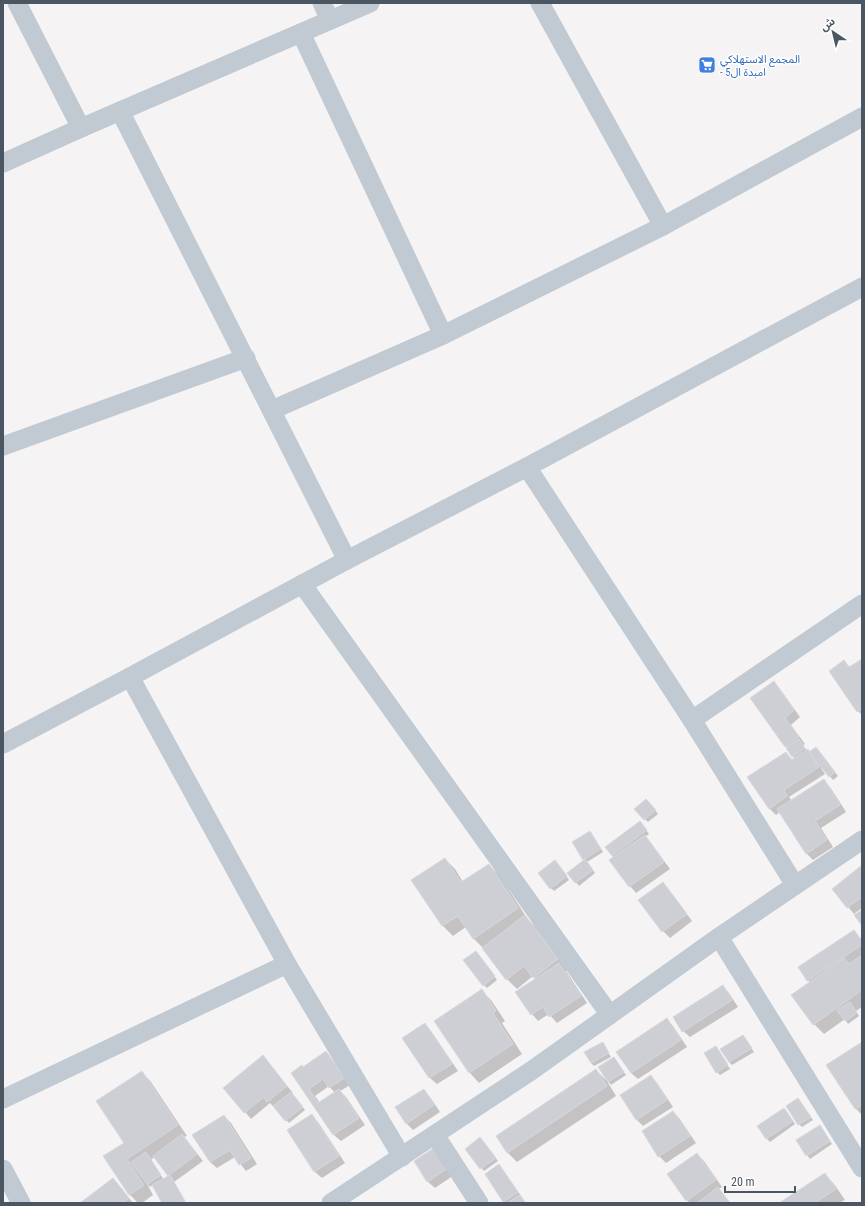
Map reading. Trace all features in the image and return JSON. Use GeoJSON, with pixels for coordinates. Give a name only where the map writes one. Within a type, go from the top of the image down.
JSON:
{"type":"FeatureCollection","features":[{"type":"Feature","properties":{"kind":"street"},"geometry":{"type":"LineString","coordinates":[[17,3],[81,128]]}},
{"type":"Feature","properties":{"kind":"street"},"geometry":{"type":"LineString","coordinates":[[3,164],[81,128],[301,33],[326,11],[370,3]]}},
{"type":"Feature","properties":{"kind":"street"},"geometry":{"type":"LineString","coordinates":[[540,3],[663,226]]}},
{"type":"Feature","properties":{"kind":"street"},"geometry":{"type":"LineString","coordinates":[[301,33],[443,334]]}},
{"type":"Feature","properties":{"kind":"street"},"geometry":{"type":"LineString","coordinates":[[120,111],[347,560]]}},
{"type":"Feature","properties":{"kind":"street"},"geometry":{"type":"LineString","coordinates":[[272,410],[443,334],[663,226],[862,117]]}},
{"type":"Feature","properties":{"kind":"street"},"geometry":{"type":"LineString","coordinates":[[3,744],[347,560],[527,467],[862,286]]}},
{"type":"Feature","properties":{"kind":"street"},"geometry":{"type":"LineString","coordinates":[[3,446],[246,358]]}},
{"type":"Feature","properties":{"kind":"street"},"geometry":{"type":"LineString","coordinates":[[527,467],[692,720],[795,885]]}},
{"type":"Feature","properties":{"kind":"street"},"geometry":{"type":"LineString","coordinates":[[302,584],[610,1015]]}},
{"type":"Feature","properties":{"kind":"street"},"geometry":{"type":"LineString","coordinates":[[692,720],[862,604]]}},
{"type":"Feature","properties":{"kind":"street"},"geometry":{"type":"LineString","coordinates":[[130,677],[287,964],[402,1157]]}},
{"type":"Feature","properties":{"kind":"street"},"geometry":{"type":"LineString","coordinates":[[331,1203],[531,1071],[719,938],[862,840]]}},
{"type":"Feature","properties":{"kind":"street"},"geometry":{"type":"LineString","coordinates":[[719,938],[862,1168]]}},
{"type":"Feature","properties":{"kind":"street"},"geometry":{"type":"LineString","coordinates":[[3,1098],[287,964]]}},
{"type":"Feature","properties":{"kind":"street"},"geometry":{"type":"LineString","coordinates":[[435,1135],[479,1203]]}},
{"type":"Feature","properties":{"kind":"street"},"geometry":{"type":"LineString","coordinates":[[3,1169],[21,1203]]}},
{"type":"Feature","properties":{"kind":"building"},"geometry":{"type":"Polygon","coordinates":[[[862,659],[862,708],[857,712],[829,671],[844,660],[849,667],[862,659]]]}},
{"type":"Feature","properties":{"kind":"building"},"geometry":{"type":"Polygon","coordinates":[[[774,681],[794,710],[785,718],[799,737],[785,747],[750,698],[774,681]]]}},
{"type":"Feature","properties":{"kind":"building"},"geometry":{"type":"Polygon","coordinates":[[[799,739],[805,748],[792,757],[786,748],[799,739]]]}},
{"type":"Feature","properties":{"kind":"building"},"geometry":{"type":"Polygon","coordinates":[[[816,747],[835,772],[829,777],[809,752],[816,747]]]}},
{"type":"Feature","properties":{"kind":"building"},"geometry":{"type":"Polygon","coordinates":[[[808,749],[819,767],[784,790],[787,796],[769,809],[747,777],[786,752],[791,760],[808,749]]]}},
{"type":"Feature","properties":{"kind":"building"},"geometry":{"type":"Polygon","coordinates":[[[824,779],[840,805],[815,821],[827,840],[806,854],[777,809],[824,779]]]}},
{"type":"Feature","properties":{"kind":"building"},"geometry":{"type":"Polygon","coordinates":[[[646,799],[656,810],[644,820],[634,809],[646,799]]]}},
{"type":"Feature","properties":{"kind":"building"},"geometry":{"type":"Polygon","coordinates":[[[640,821],[647,830],[612,856],[605,847],[640,821]]]}},
{"type":"Feature","properties":{"kind":"building"},"geometry":{"type":"Polygon","coordinates":[[[590,831],[601,849],[583,860],[572,842],[590,831]]]}},
{"type":"Feature","properties":{"kind":"building"},"geometry":{"type":"Polygon","coordinates":[[[645,835],[664,862],[629,887],[609,860],[645,835]]]}},
{"type":"Feature","properties":{"kind":"building"},"geometry":{"type":"Polygon","coordinates":[[[445,858],[461,882],[489,864],[518,908],[473,939],[458,916],[442,926],[411,880],[445,858]]]}},
{"type":"Feature","properties":{"kind":"building"},"geometry":{"type":"Polygon","coordinates":[[[585,859],[593,870],[575,883],[567,873],[585,859]]]}},
{"type":"Feature","properties":{"kind":"building"},"geometry":{"type":"Polygon","coordinates":[[[555,860],[567,876],[550,889],[538,873],[555,860]]]}},
{"type":"Feature","properties":{"kind":"building"},"geometry":{"type":"Polygon","coordinates":[[[862,865],[862,897],[847,908],[832,889],[862,865]]]}},
{"type":"Feature","properties":{"kind":"building"},"geometry":{"type":"Polygon","coordinates":[[[663,882],[687,914],[662,932],[638,900],[663,882]]]}},
{"type":"Feature","properties":{"kind":"building"},"geometry":{"type":"Polygon","coordinates":[[[862,910],[862,926],[854,915],[862,910]]]}},
{"type":"Feature","properties":{"kind":"building"},"geometry":{"type":"Polygon","coordinates":[[[525,915],[558,959],[533,978],[524,966],[506,980],[482,948],[525,915]]]}},
{"type":"Feature","properties":{"kind":"building"},"geometry":{"type":"Polygon","coordinates":[[[854,930],[862,941],[862,945],[807,981],[798,967],[854,930]]]}},
{"type":"Feature","properties":{"kind":"building"},"geometry":{"type":"Polygon","coordinates":[[[476,951],[495,976],[483,986],[463,960],[476,951]]]}},
{"type":"Feature","properties":{"kind":"building"},"geometry":{"type":"Polygon","coordinates":[[[862,955],[862,990],[813,1025],[791,995],[844,958],[849,964],[862,955]]]}},
{"type":"Feature","properties":{"kind":"building"},"geometry":{"type":"Polygon","coordinates":[[[559,963],[581,996],[549,1017],[543,1007],[531,1015],[515,992],[559,963]]]}},
{"type":"Feature","properties":{"kind":"building"},"geometry":{"type":"Polygon","coordinates":[[[723,985],[732,1000],[682,1032],[673,1017],[723,985]]]}},
{"type":"Feature","properties":{"kind":"building"},"geometry":{"type":"Polygon","coordinates":[[[482,989],[496,1011],[493,1013],[513,1044],[469,1073],[434,1021],[482,989]]]}},
{"type":"Feature","properties":{"kind":"building"},"geometry":{"type":"Polygon","coordinates":[[[850,1002],[857,1013],[845,1021],[837,1010],[850,1002]]]}},
{"type":"Feature","properties":{"kind":"building"},"geometry":{"type":"Polygon","coordinates":[[[667,1018],[681,1040],[631,1073],[616,1052],[667,1018]]]}},
{"type":"Feature","properties":{"kind":"building"},"geometry":{"type":"Polygon","coordinates":[[[425,1023],[452,1064],[429,1078],[402,1038],[425,1023]]]}},
{"type":"Feature","properties":{"kind":"building"},"geometry":{"type":"Polygon","coordinates":[[[743,1035],[752,1048],[729,1062],[720,1049],[743,1035]]]}},
{"type":"Feature","properties":{"kind":"building"},"geometry":{"type":"Polygon","coordinates":[[[603,1042],[609,1053],[591,1063],[584,1052],[603,1042]]]}},
{"type":"Feature","properties":{"kind":"building"},"geometry":{"type":"Polygon","coordinates":[[[862,1042],[862,1105],[855,1109],[826,1065],[862,1042]]]}},
{"type":"Feature","properties":{"kind":"building"},"geometry":{"type":"Polygon","coordinates":[[[716,1046],[728,1065],[716,1073],[704,1053],[716,1046]]]}},
{"type":"Feature","properties":{"kind":"building"},"geometry":{"type":"Polygon","coordinates":[[[326,1051],[344,1078],[329,1088],[323,1079],[309,1089],[318,1103],[339,1089],[359,1118],[333,1135],[291,1073],[302,1065],[303,1067],[326,1051]]]}},
{"type":"Feature","properties":{"kind":"building"},"geometry":{"type":"Polygon","coordinates":[[[263,1055],[287,1086],[267,1102],[264,1097],[244,1113],[223,1088],[263,1055]]]}},
{"type":"Feature","properties":{"kind":"building"},"geometry":{"type":"Polygon","coordinates":[[[614,1057],[624,1072],[608,1082],[598,1067],[614,1057]]]}},
{"type":"Feature","properties":{"kind":"building"},"geometry":{"type":"Polygon","coordinates":[[[596,1069],[607,1086],[507,1153],[496,1136],[596,1069]]]}},
{"type":"Feature","properties":{"kind":"building"},"geometry":{"type":"Polygon","coordinates":[[[142,1071],[178,1125],[127,1159],[144,1185],[129,1195],[103,1156],[124,1143],[96,1101],[142,1071]]]}},
{"type":"Feature","properties":{"kind":"building"},"geometry":{"type":"Polygon","coordinates":[[[651,1075],[667,1100],[636,1120],[620,1095],[651,1075]]]}},
{"type":"Feature","properties":{"kind":"building"},"geometry":{"type":"Polygon","coordinates":[[[424,1089],[434,1105],[406,1124],[395,1107],[424,1089]]]}},
{"type":"Feature","properties":{"kind":"building"},"geometry":{"type":"Polygon","coordinates":[[[291,1092],[303,1107],[285,1121],[273,1106],[291,1092]]]}},
{"type":"Feature","properties":{"kind":"building"},"geometry":{"type":"Polygon","coordinates":[[[798,1098],[811,1117],[798,1125],[786,1106],[798,1098]]]}},
{"type":"Feature","properties":{"kind":"building"},"geometry":{"type":"Polygon","coordinates":[[[784,1108],[793,1121],[766,1139],[757,1126],[784,1108]]]}},
{"type":"Feature","properties":{"kind":"building"},"geometry":{"type":"Polygon","coordinates":[[[673,1111],[690,1136],[658,1157],[642,1131],[673,1111]]]}},
{"type":"Feature","properties":{"kind":"building"},"geometry":{"type":"Polygon","coordinates":[[[312,1114],[339,1156],[314,1172],[287,1130],[312,1114]]]}},
{"type":"Feature","properties":{"kind":"building"},"geometry":{"type":"Polygon","coordinates":[[[224,1115],[251,1158],[239,1165],[230,1150],[210,1162],[192,1135],[224,1115]]]}},
{"type":"Feature","properties":{"kind":"building"},"geometry":{"type":"Polygon","coordinates":[[[820,1125],[830,1141],[806,1156],[796,1140],[820,1125]]]}},
{"type":"Feature","properties":{"kind":"building"},"geometry":{"type":"Polygon","coordinates":[[[182,1134],[197,1154],[168,1176],[153,1156],[182,1134]]]}},
{"type":"Feature","properties":{"kind":"building"},"geometry":{"type":"Polygon","coordinates":[[[480,1137],[496,1158],[480,1169],[465,1149],[480,1137]]]}},
{"type":"Feature","properties":{"kind":"building"},"geometry":{"type":"Polygon","coordinates":[[[437,1146],[451,1166],[427,1182],[414,1161],[437,1146]]]}},
{"type":"Feature","properties":{"kind":"building"},"geometry":{"type":"Polygon","coordinates":[[[146,1152],[161,1175],[147,1184],[131,1162],[146,1152]]]}},
{"type":"Feature","properties":{"kind":"building"},"geometry":{"type":"Polygon","coordinates":[[[697,1153],[716,1180],[686,1201],[667,1174],[697,1153]]]}},
{"type":"Feature","properties":{"kind":"building"},"geometry":{"type":"Polygon","coordinates":[[[499,1164],[518,1192],[503,1202],[485,1174],[499,1164]]]}},
{"type":"Feature","properties":{"kind":"building"},"geometry":{"type":"Polygon","coordinates":[[[825,1173],[836,1189],[815,1203],[779,1203],[825,1173]]]}},
{"type":"Feature","properties":{"kind":"building"},"geometry":{"type":"Polygon","coordinates":[[[170,1175],[185,1201],[181,1203],[162,1203],[152,1185],[170,1175]]]}},
{"type":"Feature","properties":{"kind":"building"},"geometry":{"type":"Polygon","coordinates":[[[113,1178],[129,1198],[123,1203],[80,1203],[113,1178]]]}},
{"type":"Feature","properties":{"kind":"building"},"geometry":{"type":"Polygon","coordinates":[[[718,1187],[730,1203],[697,1203],[718,1187]]]}},
{"type":"Feature","properties":{"kind":"building"},"geometry":{"type":"Polygon","coordinates":[[[520,1195],[525,1203],[507,1203],[520,1195]]]}},
{"type":"Feature","properties":{"kind":"place","name":"المجمع الاستهلاكي - امبدة ال5"},"geometry":{"type":"Point","coordinates":[707,65]}}]}
